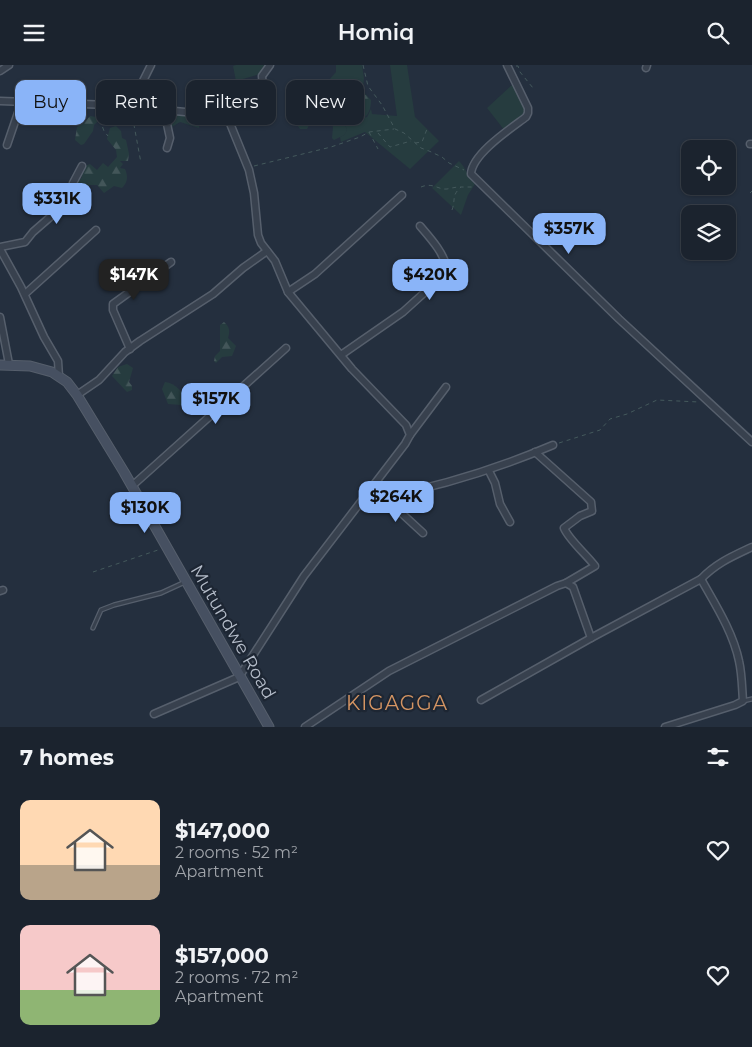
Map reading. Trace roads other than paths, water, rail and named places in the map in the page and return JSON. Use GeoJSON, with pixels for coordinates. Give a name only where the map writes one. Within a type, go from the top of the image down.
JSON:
{"type":"FeatureCollection","features":[{"type":"Feature","properties":{"kind":"main road","name":"Mutundwe Road"},"geometry":{"type":"LineString","coordinates":[[4,365],[30,366],[52,372],[67,382],[78,395],[269,727]]}},
{"type":"Feature","properties":{"kind":"street"},"geometry":{"type":"LineString","coordinates":[[0,71],[9,65]]}},
{"type":"Feature","properties":{"kind":"street"},"geometry":{"type":"LineString","coordinates":[[144,80],[151,65]]}},
{"type":"Feature","properties":{"kind":"street"},"geometry":{"type":"LineString","coordinates":[[262,80],[262,77],[270,65]]}},
{"type":"Feature","properties":{"kind":"street"},"geometry":{"type":"LineString","coordinates":[[508,66],[528,108],[528,113],[484,151],[471,168],[471,174],[482,187],[619,319],[752,442]]}},
{"type":"Feature","properties":{"kind":"street"},"geometry":{"type":"LineString","coordinates":[[0,101],[15,101]]}},
{"type":"Feature","properties":{"kind":"street"},"geometry":{"type":"LineString","coordinates":[[7,145],[15,122]]}},
{"type":"Feature","properties":{"kind":"street"},"geometry":{"type":"LineString","coordinates":[[166,148],[170,138],[167,125]]}},
{"type":"Feature","properties":{"kind":"street"},"geometry":{"type":"LineString","coordinates":[[230,125],[248,170],[254,193],[258,235],[275,261],[288,292],[341,355],[406,425],[410,435]]}},
{"type":"Feature","properties":{"kind":"street"},"geometry":{"type":"LineString","coordinates":[[59,377],[58,361],[0,248],[25,242],[33,232],[64,205],[70,196],[73,183],[82,166]]}},
{"type":"Feature","properties":{"kind":"street"},"geometry":{"type":"LineString","coordinates":[[288,292],[315,274],[402,195]]}},
{"type":"Feature","properties":{"kind":"street"},"geometry":{"type":"LineString","coordinates":[[341,355],[403,312],[443,278],[448,269],[444,257],[420,226]]}},
{"type":"Feature","properties":{"kind":"street"},"geometry":{"type":"LineString","coordinates":[[24,294],[96,230]]}},
{"type":"Feature","properties":{"kind":"street"},"geometry":{"type":"LineString","coordinates":[[78,395],[98,380],[130,349],[213,294],[243,268],[267,251]]}},
{"type":"Feature","properties":{"kind":"street"},"geometry":{"type":"LineString","coordinates":[[130,349],[112,310],[112,304],[171,262]]}},
{"type":"Feature","properties":{"kind":"street"},"geometry":{"type":"LineString","coordinates":[[0,317],[4,365]]}},
{"type":"Feature","properties":{"kind":"street"},"geometry":{"type":"LineString","coordinates":[[132,486],[286,348]]}},
{"type":"Feature","properties":{"kind":"street"},"geometry":{"type":"LineString","coordinates":[[154,714],[239,677],[304,576],[370,491],[446,387]]}},
{"type":"Feature","properties":{"kind":"street"},"geometry":{"type":"LineString","coordinates":[[384,497],[489,471],[554,445]]}},
{"type":"Feature","properties":{"kind":"street"},"geometry":{"type":"LineString","coordinates":[[305,727],[389,671],[566,583],[595,566],[567,535],[564,528],[580,516],[592,511],[591,502],[535,453]]}},
{"type":"Feature","properties":{"kind":"street"},"geometry":{"type":"LineString","coordinates":[[489,471],[495,483],[500,504],[510,522]]}},
{"type":"Feature","properties":{"kind":"street"},"geometry":{"type":"LineString","coordinates":[[370,491],[384,497],[424,533]]}},
{"type":"Feature","properties":{"kind":"street"},"geometry":{"type":"LineString","coordinates":[[481,700],[590,638],[701,579],[710,569],[724,560],[752,547]]}},
{"type":"Feature","properties":{"kind":"street"},"geometry":{"type":"LineString","coordinates":[[666,727],[743,701],[739,661],[731,637],[712,597],[701,579]]}},
{"type":"Feature","properties":{"kind":"street"},"geometry":{"type":"LineString","coordinates":[[566,583],[573,587],[590,638]]}},
{"type":"Feature","properties":{"kind":"lane"},"geometry":{"type":"LineString","coordinates":[[93,628],[101,610],[161,593],[186,582]]}},
{"type":"Feature","properties":{"kind":"lane"},"geometry":{"type":"LineString","coordinates":[[743,701],[752,699]]}},
{"type":"Feature","properties":{"kind":"district","name":"KIGAGGA"},"geometry":{"type":"Point","coordinates":[397,703]}}]}
